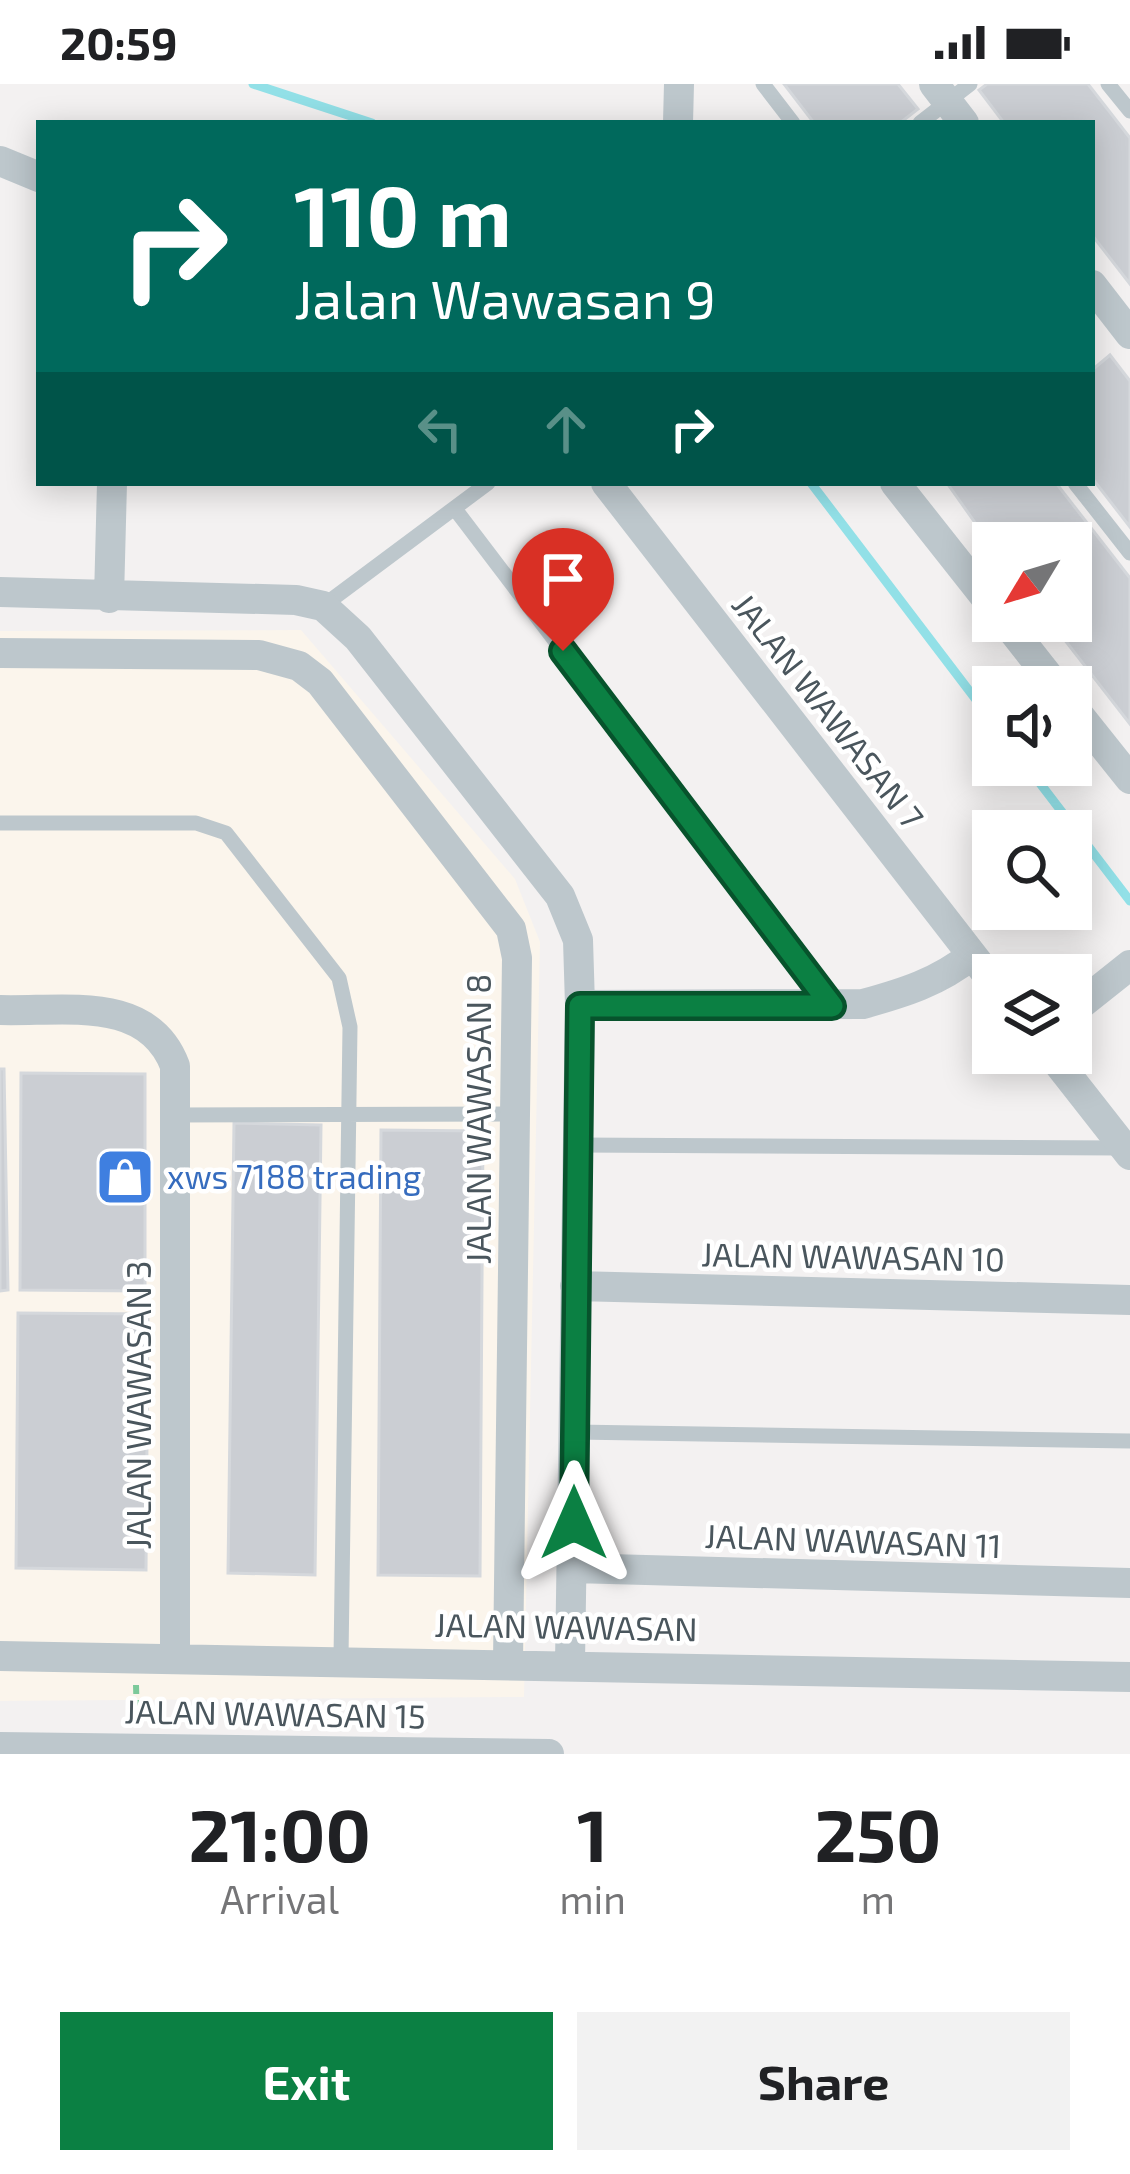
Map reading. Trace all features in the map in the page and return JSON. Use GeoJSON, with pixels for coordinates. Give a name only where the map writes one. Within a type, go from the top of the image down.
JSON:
{"type":"FeatureCollection","features":[{"type":"Feature","properties":{"kind":"street"},"geometry":{"type":"LineString","coordinates":[[678,120],[679,84]]}},
{"type":"Feature","properties":{"kind":"street"},"geometry":{"type":"LineString","coordinates":[[0,161],[36,176]]}},
{"type":"Feature","properties":{"kind":"street"},"geometry":{"type":"LineString","coordinates":[[1095,289],[1130,334]]}},
{"type":"Feature","properties":{"kind":"street"},"geometry":{"type":"LineString","coordinates":[[109,598],[112,486]]}},
{"type":"Feature","properties":{"kind":"street","name":"JALAN WAWASAN 7"},"geometry":{"type":"LineString","coordinates":[[608,486],[972,955]]}},
{"type":"Feature","properties":{"kind":"street"},"geometry":{"type":"LineString","coordinates":[[897,486],[972,580]]}},
{"type":"Feature","properties":{"kind":"street"},"geometry":{"type":"LineString","coordinates":[[0,592],[296,600],[323,606],[358,638],[560,896],[578,940],[580,1006],[570,1663]]}},
{"type":"Feature","properties":{"kind":"street"},"geometry":{"type":"LineString","coordinates":[[1021,642],[1040,666]]}},
{"type":"Feature","properties":{"kind":"street","name":"JALAN WAWASAN 8"},"geometry":{"type":"LineString","coordinates":[[0,653],[259,655],[298,666],[320,682],[511,929],[517,958],[508,1662]]}},
{"type":"Feature","properties":{"kind":"street"},"geometry":{"type":"LineString","coordinates":[[1092,731],[1130,779]]}},
{"type":"Feature","properties":{"kind":"street"},"geometry":{"type":"LineString","coordinates":[[580,1006],[832,1006],[906,992],[950,973],[972,955]]}},
{"type":"Feature","properties":{"kind":"street"},"geometry":{"type":"LineString","coordinates":[[1092,995],[1130,964]]}},
{"type":"Feature","properties":{"kind":"street","name":"JALAN WAWASAN 3"},"geometry":{"type":"LineString","coordinates":[[0,1010],[128,1014],[145,1022],[168,1049],[175,1066],[175,1657]]}},
{"type":"Feature","properties":{"kind":"street"},"geometry":{"type":"LineString","coordinates":[[1066,1074],[1127,1152]]}},
{"type":"Feature","properties":{"kind":"street","name":"JALAN WAWASAN 10"},"geometry":{"type":"LineString","coordinates":[[574,1286],[1130,1300]]}},
{"type":"Feature","properties":{"kind":"street","name":"JALAN WAWASAN 11"},"geometry":{"type":"LineString","coordinates":[[574,1568],[1130,1583]]}},
{"type":"Feature","properties":{"kind":"street","name":"JALAN WAWASAN"},"geometry":{"type":"LineString","coordinates":[[0,1656],[341,1658],[1130,1677]]}},
{"type":"Feature","properties":{"kind":"street","name":"JALAN WAWASAN 15"},"geometry":{"type":"LineString","coordinates":[[0,1747],[549,1754]]}},
{"type":"Feature","properties":{"kind":"lane"},"geometry":{"type":"LineString","coordinates":[[764,84],[791,120]]}},
{"type":"Feature","properties":{"kind":"lane"},"geometry":{"type":"LineString","coordinates":[[1108,84],[1130,112]]}},
{"type":"Feature","properties":{"kind":"lane"},"geometry":{"type":"LineString","coordinates":[[924,120],[954,98]]}},
{"type":"Feature","properties":{"kind":"lane"},"geometry":{"type":"LineString","coordinates":[[323,606],[484,486]]}},
{"type":"Feature","properties":{"kind":"lane"},"geometry":{"type":"LineString","coordinates":[[1077,486],[1130,553]]}},
{"type":"Feature","properties":{"kind":"lane"},"geometry":{"type":"LineString","coordinates":[[455,509],[832,1006]]}},
{"type":"Feature","properties":{"kind":"lane"},"geometry":{"type":"LineString","coordinates":[[0,823],[196,824],[226,833],[339,978],[350,1027],[341,1658]]}},
{"type":"Feature","properties":{"kind":"lane"},"geometry":{"type":"LineString","coordinates":[[175,1115],[515,1114]]}},
{"type":"Feature","properties":{"kind":"lane"},"geometry":{"type":"LineString","coordinates":[[575,1145],[1127,1152]]}},
{"type":"Feature","properties":{"kind":"lane"},"geometry":{"type":"LineString","coordinates":[[574,1432],[1130,1441]]}},
{"type":"Feature","properties":{"kind":"path"},"geometry":{"type":"LineString","coordinates":[[118,1750],[136,1658]]}},
{"type":"Feature","properties":{"kind":"shaded area"},"geometry":{"type":"Polygon","coordinates":[[[301,630],[515,879],[540,942],[524,1697],[0,1701],[0,631],[301,630]]]}},
{"type":"Feature","properties":{"kind":"building"},"geometry":{"type":"Polygon","coordinates":[[[784,84],[898,84],[918,109],[904,120],[812,120],[784,84]]]}},
{"type":"Feature","properties":{"kind":"building"},"geometry":{"type":"Polygon","coordinates":[[[987,84],[1088,84],[1130,138],[1130,284],[1095,239],[1095,120],[1002,120],[979,90],[987,84]]]}},
{"type":"Feature","properties":{"kind":"building"},"geometry":{"type":"Polygon","coordinates":[[[1110,355],[1130,381],[1130,527],[1095,482],[1095,368],[1110,355]]]}},
{"type":"Feature","properties":{"kind":"building"},"geometry":{"type":"Polygon","coordinates":[[[949,486],[1058,486],[1086,522],[975,522],[949,486]]]}},
{"type":"Feature","properties":{"kind":"building"},"geometry":{"type":"Polygon","coordinates":[[[1092,529],[1130,578],[1130,724],[1092,675],[1092,666],[1085,666],[1066,642],[1092,642],[1092,529]]]}},
{"type":"Feature","properties":{"kind":"building"},"geometry":{"type":"Polygon","coordinates":[[[0,1069],[4,1069],[8,1290],[0,1291],[0,1069]]]}},
{"type":"Feature","properties":{"kind":"building"},"geometry":{"type":"Polygon","coordinates":[[[21,1073],[145,1074],[145,1291],[20,1290],[21,1073]]]}},
{"type":"Feature","properties":{"kind":"building"},"geometry":{"type":"Polygon","coordinates":[[[234,1123],[321,1125],[315,1575],[228,1573],[234,1123]]]}},
{"type":"Feature","properties":{"kind":"building"},"geometry":{"type":"Polygon","coordinates":[[[381,1130],[483,1131],[480,1576],[378,1575],[381,1130]]]}},
{"type":"Feature","properties":{"kind":"building"},"geometry":{"type":"Polygon","coordinates":[[[18,1313],[148,1314],[146,1570],[16,1568],[18,1313]]]}},
{"type":"Feature","properties":{"kind":"waterway"},"geometry":{"type":"LineString","coordinates":[[253,84],[363,120]]}},
{"type":"Feature","properties":{"kind":"waterway"},"geometry":{"type":"LineString","coordinates":[[813,486],[972,694]]}},
{"type":"Feature","properties":{"kind":"waterway"},"geometry":{"type":"LineString","coordinates":[[1042,786],[1130,901]]}},
{"type":"Feature","properties":{"kind":"place","name":"xws 7188 trading"},"geometry":{"type":"Point","coordinates":[125,1177]}},
{"type":"Feature","properties":{"kind":"route"},"geometry":{"type":"LineString","coordinates":[[563,651],[832,1006],[580,1006],[574,1523]]}}]}
